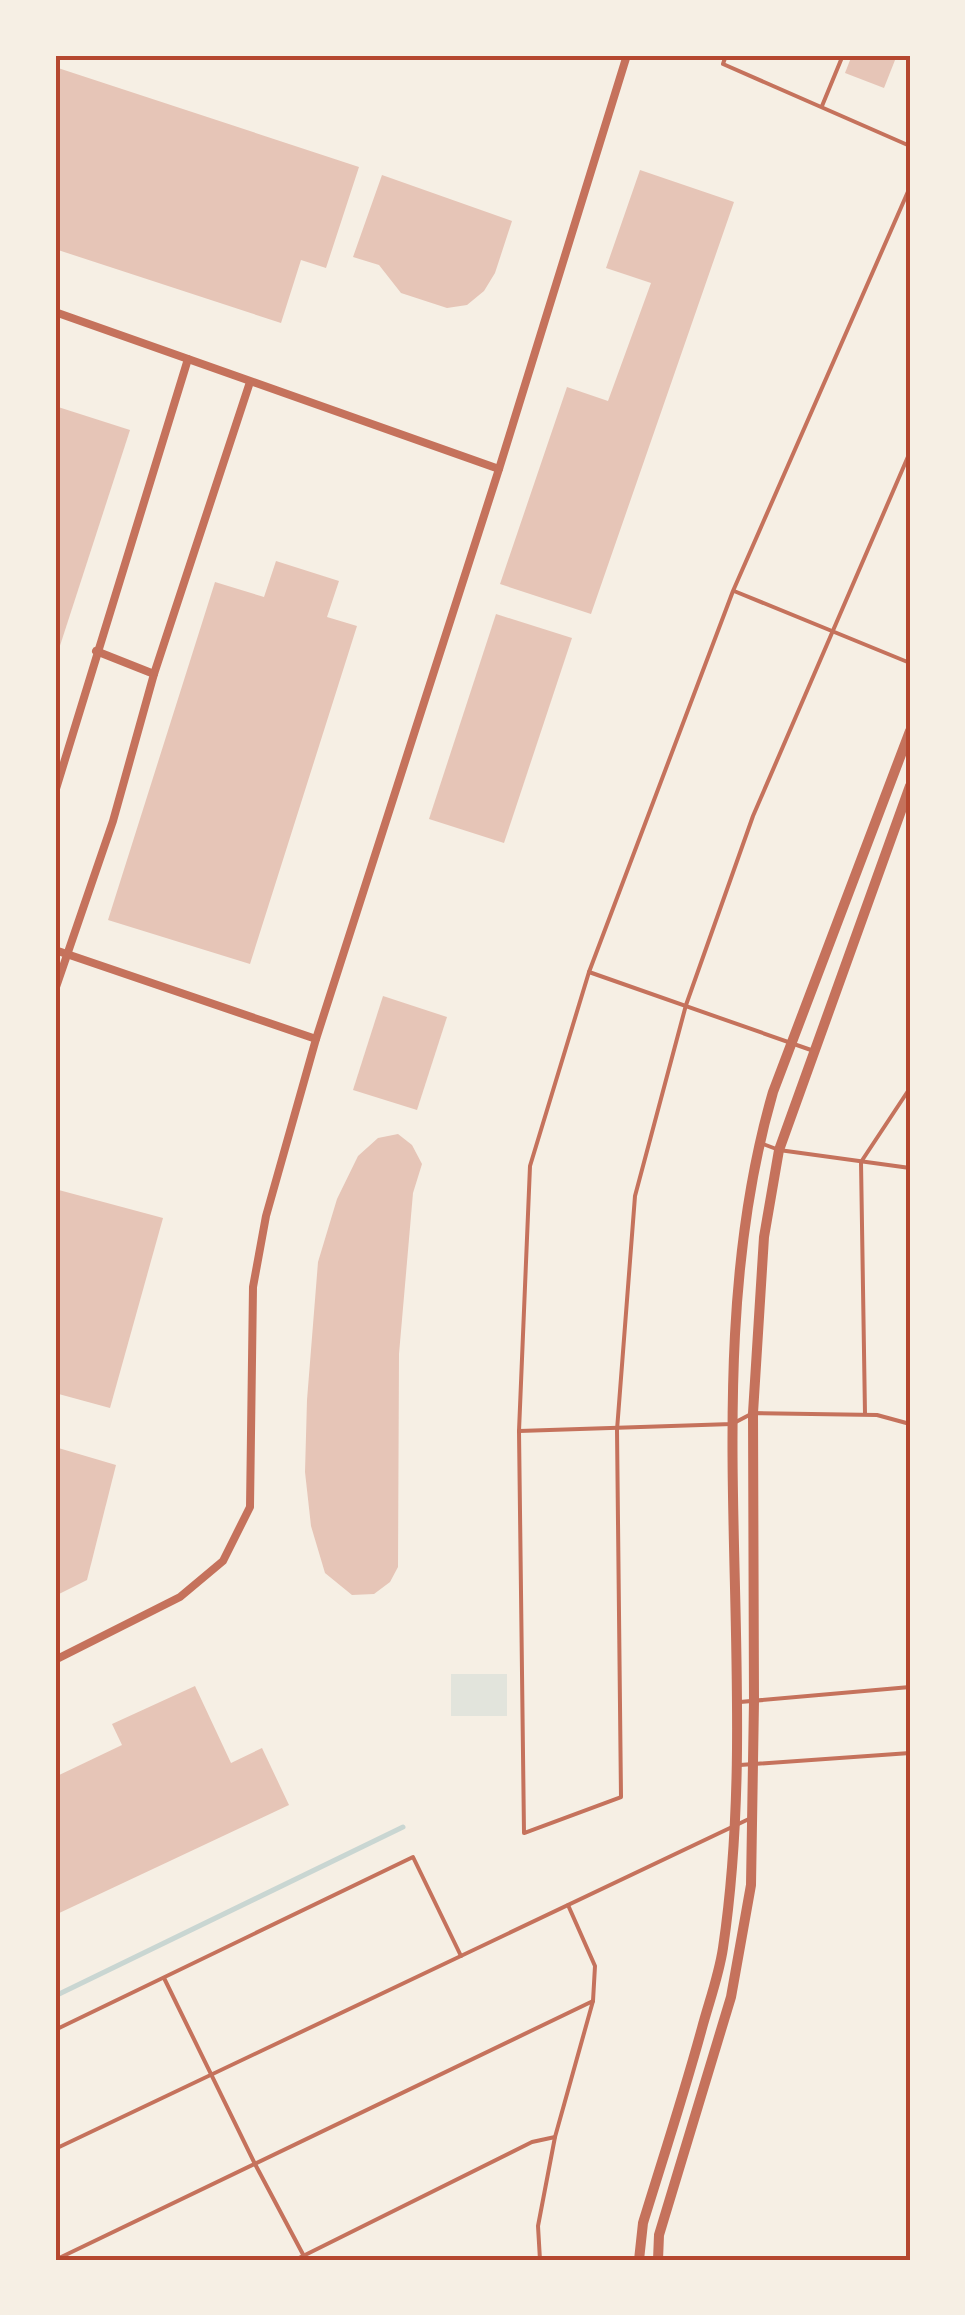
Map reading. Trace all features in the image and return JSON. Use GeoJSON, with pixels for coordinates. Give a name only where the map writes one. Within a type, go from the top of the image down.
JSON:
{"type":"FeatureCollection","features":[{"type":"Feature","properties":{"kind":"street"},"geometry":{"type":"LineString","coordinates":[[55,1660],[180,1597],[223,1561],[250,1507],[253,1286],[266,1216],[316,1039],[627,55]]}},
{"type":"Feature","properties":{"kind":"street"},"geometry":{"type":"LineString","coordinates":[[55,312],[499,469]]}},
{"type":"Feature","properties":{"kind":"street"},"geometry":{"type":"LineString","coordinates":[[55,792],[188,359]]}},
{"type":"Feature","properties":{"kind":"street"},"geometry":{"type":"LineString","coordinates":[[55,990],[113,822],[154,674],[250,382]]}},
{"type":"Feature","properties":{"kind":"street"},"geometry":{"type":"LineString","coordinates":[[96,651],[154,674]]}},
{"type":"Feature","properties":{"kind":"street"},"geometry":{"type":"LineString","coordinates":[[639,2260],[643,2223],[723,1950],[735,1765],[734,1338],[742,1234],[758,1143],[791,1042],[910,731]]}},
{"type":"Feature","properties":{"kind":"street"},"geometry":{"type":"LineString","coordinates":[[658,2260],[659,2235],[731,1997],[751,1885],[753,1413],[764,1237],[779,1150],[910,786]]}},
{"type":"Feature","properties":{"kind":"street"},"geometry":{"type":"LineString","coordinates":[[55,950],[316,1039]]}},
{"type":"Feature","properties":{"kind":"lane"},"geometry":{"type":"LineString","coordinates":[[726,55],[723,64],[910,146]]}},
{"type":"Feature","properties":{"kind":"lane"},"geometry":{"type":"LineString","coordinates":[[822,106],[842,55]]}},
{"type":"Feature","properties":{"kind":"lane"},"geometry":{"type":"LineString","coordinates":[[910,187],[733,591],[589,972],[530,1166],[519,1431],[524,1834],[621,1797],[617,1430],[635,1196],[686,1005],[753,816],[910,452]]}},
{"type":"Feature","properties":{"kind":"lane"},"geometry":{"type":"LineString","coordinates":[[733,591],[910,662]]}},
{"type":"Feature","properties":{"kind":"lane"},"geometry":{"type":"LineString","coordinates":[[589,972],[814,1051]]}},
{"type":"Feature","properties":{"kind":"lane"},"geometry":{"type":"LineString","coordinates":[[865,1414],[861,1162],[910,1088]]}},
{"type":"Feature","properties":{"kind":"lane"},"geometry":{"type":"LineString","coordinates":[[758,1143],[779,1150],[910,1168]]}},
{"type":"Feature","properties":{"kind":"lane"},"geometry":{"type":"LineString","coordinates":[[519,1431],[732,1424],[753,1413],[865,1414],[910,1424]]}},
{"type":"Feature","properties":{"kind":"lane"},"geometry":{"type":"LineString","coordinates":[[736,1703],[910,1686]]}},
{"type":"Feature","properties":{"kind":"lane"},"geometry":{"type":"LineString","coordinates":[[735,1765],[910,1754]]}},
{"type":"Feature","properties":{"kind":"lane"},"geometry":{"type":"LineString","coordinates":[[55,2149],[752,1817]]}},
{"type":"Feature","properties":{"kind":"lane"},"geometry":{"type":"LineString","coordinates":[[55,2030],[414,1857],[461,1956]]}},
{"type":"Feature","properties":{"kind":"lane"},"geometry":{"type":"LineString","coordinates":[[540,2260],[538,2226],[555,2136],[593,2002],[595,1966],[568,1904]]}},
{"type":"Feature","properties":{"kind":"lane"},"geometry":{"type":"LineString","coordinates":[[164,1978],[305,2258]]}},
{"type":"Feature","properties":{"kind":"lane"},"geometry":{"type":"LineString","coordinates":[[55,2260],[593,2002]]}},
{"type":"Feature","properties":{"kind":"lane"},"geometry":{"type":"LineString","coordinates":[[294,2260],[305,2258],[532,2142],[555,2136]]}},
{"type":"Feature","properties":{"kind":"shaded area"},"geometry":{"type":"Polygon","coordinates":[[[451,1674],[507,1674],[507,1716],[451,1716],[451,1674]]]}},
{"type":"Feature","properties":{"kind":"building"},"geometry":{"type":"Polygon","coordinates":[[[852,55],[897,55],[884,88],[845,73],[852,55]]]}},
{"type":"Feature","properties":{"kind":"building"},"geometry":{"type":"Polygon","coordinates":[[[55,67],[359,167],[326,268],[301,260],[281,323],[55,249],[55,67]]]}},
{"type":"Feature","properties":{"kind":"building"},"geometry":{"type":"Polygon","coordinates":[[[640,170],[734,202],[591,614],[500,584],[567,387],[608,401],[651,283],[606,268],[640,170]]]}},
{"type":"Feature","properties":{"kind":"building"},"geometry":{"type":"Polygon","coordinates":[[[382,175],[512,221],[495,273],[484,291],[467,305],[447,308],[401,293],[379,265],[353,257],[382,175]]]}},
{"type":"Feature","properties":{"kind":"building"},"geometry":{"type":"Polygon","coordinates":[[[55,406],[130,430],[56,658],[55,658],[55,406]]]}},
{"type":"Feature","properties":{"kind":"building"},"geometry":{"type":"Polygon","coordinates":[[[276,561],[339,581],[327,617],[357,626],[250,964],[108,920],[215,582],[264,597],[276,561]]]}},
{"type":"Feature","properties":{"kind":"building"},"geometry":{"type":"Polygon","coordinates":[[[496,614],[572,638],[504,843],[429,819],[496,614]]]}},
{"type":"Feature","properties":{"kind":"building"},"geometry":{"type":"Polygon","coordinates":[[[383,996],[447,1017],[417,1110],[353,1090],[383,996]]]}},
{"type":"Feature","properties":{"kind":"building"},"geometry":{"type":"Polygon","coordinates":[[[398,1134],[412,1145],[422,1164],[413,1193],[399,1354],[398,1567],[390,1582],[374,1594],[352,1595],[325,1573],[311,1526],[305,1472],[318,1262],[337,1199],[358,1156],[378,1138],[398,1134]]]}},
{"type":"Feature","properties":{"kind":"building"},"geometry":{"type":"Polygon","coordinates":[[[55,1189],[163,1218],[110,1408],[55,1393],[55,1189]]]}},
{"type":"Feature","properties":{"kind":"building"},"geometry":{"type":"Polygon","coordinates":[[[55,1447],[116,1465],[87,1580],[55,1596],[55,1447]]]}},
{"type":"Feature","properties":{"kind":"building"},"geometry":{"type":"Polygon","coordinates":[[[195,1686],[231,1763],[262,1748],[289,1805],[55,1915],[55,1777],[122,1745],[112,1724],[195,1686]]]}},
{"type":"Feature","properties":{"kind":"waterway"},"geometry":{"type":"LineString","coordinates":[[55,1996],[403,1827]]}}]}
